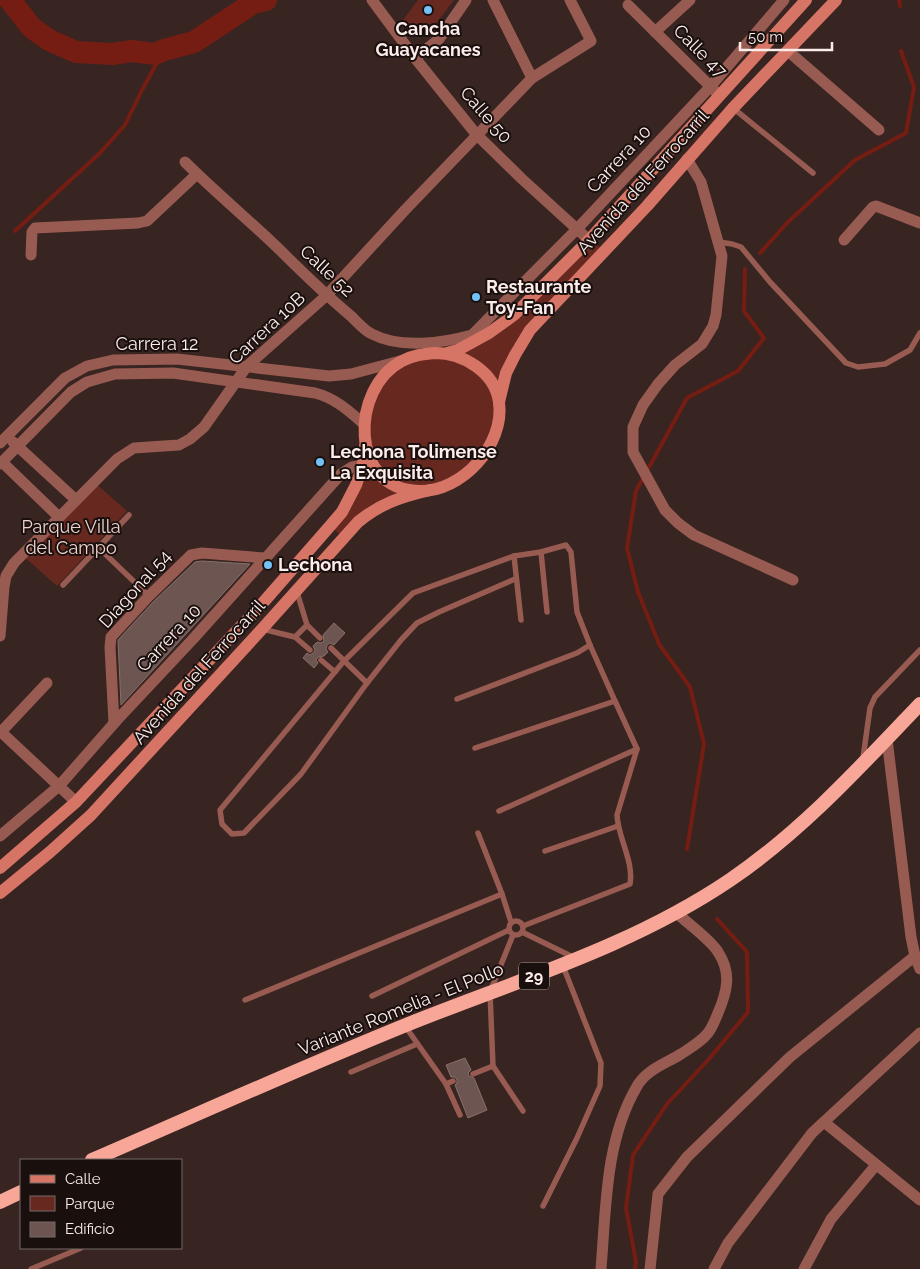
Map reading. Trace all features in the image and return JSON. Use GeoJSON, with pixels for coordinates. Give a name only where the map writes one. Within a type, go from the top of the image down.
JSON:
{"type":"FeatureCollection","features":[{"type":"Feature","properties":{"kind":"highway","name":"Variante Romelia - El Pollo"},"geometry":{"type":"LineString","coordinates":[[94,1159],[405,1026],[490,992],[563,966],[677,913],[727,882],[769,852],[803,824],[863,765],[920,704]]}},
{"type":"Feature","properties":{"kind":"highway"},"geometry":{"type":"LineString","coordinates":[[0,1202],[20,1192]]}},
{"type":"Feature","properties":{"kind":"main road","name":"Avenida del Ferrocarril"},"geometry":{"type":"LineString","coordinates":[[447,353],[458,350],[490,332],[514,315],[590,240],[806,0]]}},
{"type":"Feature","properties":{"kind":"main road","name":"Avenida del Ferrocarril"},"geometry":{"type":"LineString","coordinates":[[499,402],[506,373],[518,348],[530,330],[647,206],[733,108],[836,0]]}},
{"type":"Feature","properties":{"kind":"main road"},"geometry":{"type":"LineString","coordinates":[[447,353],[465,359],[480,369],[492,384],[499,402],[495,432],[481,459],[458,479],[444,486],[430,490],[409,490],[390,482],[382,476],[371,462],[366,446],[364,424],[368,406],[376,388],[387,373],[402,361],[424,354],[447,353]]}},
{"type":"Feature","properties":{"kind":"main road","name":"Avenida del Ferrocarril"},"geometry":{"type":"LineString","coordinates":[[0,868],[76,802],[261,605],[330,526],[350,499],[363,465],[366,446]]}},
{"type":"Feature","properties":{"kind":"main road","name":"Avenida del Ferrocarril"},"geometry":{"type":"LineString","coordinates":[[0,893],[91,815],[262,630],[343,537],[370,512],[398,498],[430,490]]}},
{"type":"Feature","properties":{"kind":"street","name":"Calle 50"},"geometry":{"type":"LineString","coordinates":[[373,0],[415,58],[476,134],[522,180],[590,240]]}},
{"type":"Feature","properties":{"kind":"street"},"geometry":{"type":"LineString","coordinates":[[415,58],[439,39],[466,0]]}},
{"type":"Feature","properties":{"kind":"street"},"geometry":{"type":"LineString","coordinates":[[493,0],[532,78]]}},
{"type":"Feature","properties":{"kind":"street","name":"Carrera 10B"},"geometry":{"type":"LineString","coordinates":[[0,636],[6,576],[14,563],[117,458],[134,448],[179,445],[190,439],[204,427],[247,366],[326,296],[476,134],[532,78],[590,41],[570,0]]}},
{"type":"Feature","properties":{"kind":"street"},"geometry":{"type":"LineString","coordinates":[[655,32],[690,0]]}},
{"type":"Feature","properties":{"kind":"street","name":"Carrera 10"},"geometry":{"type":"LineString","coordinates":[[472,335],[577,230],[710,87],[784,0]]}},
{"type":"Feature","properties":{"kind":"street","name":"Calle 47"},"geometry":{"type":"LineString","coordinates":[[628,5],[720,96]]}},
{"type":"Feature","properties":{"kind":"street"},"geometry":{"type":"LineString","coordinates":[[788,51],[879,130]]}},
{"type":"Feature","properties":{"kind":"street"},"geometry":{"type":"LineString","coordinates":[[687,159],[701,182],[722,256],[716,315],[713,326],[702,344],[675,365],[643,404],[633,427],[633,452],[665,510],[678,524],[694,535],[793,580]]}},
{"type":"Feature","properties":{"kind":"street","name":"Calle 52"},"geometry":{"type":"LineString","coordinates":[[185,162],[278,248],[326,296],[372,334],[412,343],[432,343],[472,335]]}},
{"type":"Feature","properties":{"kind":"street"},"geometry":{"type":"LineString","coordinates":[[31,255],[32,232],[35,228],[146,221],[197,174]]}},
{"type":"Feature","properties":{"kind":"street"},"geometry":{"type":"LineString","coordinates":[[844,240],[876,206],[920,223]]}},
{"type":"Feature","properties":{"kind":"street","name":"Carrera 12"},"geometry":{"type":"LineString","coordinates":[[2,437],[65,378],[87,366],[112,360],[177,359],[329,376],[351,374],[402,361]]}},
{"type":"Feature","properties":{"kind":"street"},"geometry":{"type":"LineString","coordinates":[[112,360],[114,374]]}},
{"type":"Feature","properties":{"kind":"street","name":"Carrera 12"},"geometry":{"type":"LineString","coordinates":[[1,463],[71,392],[87,382],[114,374],[173,373],[324,396],[336,402],[364,424]]}},
{"type":"Feature","properties":{"kind":"street"},"geometry":{"type":"LineString","coordinates":[[2,437],[18,446],[76,500]]}},
{"type":"Feature","properties":{"kind":"street"},"geometry":{"type":"LineString","coordinates":[[1,463],[59,517]]}},
{"type":"Feature","properties":{"kind":"street","name":"Carrera 10"},"geometry":{"type":"LineString","coordinates":[[0,836],[59,786],[341,474],[352,467],[363,465]]}},
{"type":"Feature","properties":{"kind":"street","name":"Diagonal 54"},"geometry":{"type":"LineString","coordinates":[[114,723],[111,637],[191,555],[202,553],[264,558]]}},
{"type":"Feature","properties":{"kind":"street"},"geometry":{"type":"LineString","coordinates":[[47,683],[0,732],[76,802]]}},
{"type":"Feature","properties":{"kind":"street"},"geometry":{"type":"LineString","coordinates":[[887,739],[915,956],[920,968]]}},
{"type":"Feature","properties":{"kind":"street"},"geometry":{"type":"LineString","coordinates":[[602,1269],[608,1172],[625,1108],[637,1085],[651,1071],[697,1044],[709,1033],[727,988],[724,962],[718,950],[677,913]]}},
{"type":"Feature","properties":{"kind":"street"},"geometry":{"type":"LineString","coordinates":[[650,1269],[658,1194],[687,1157],[790,1057],[915,956]]}},
{"type":"Feature","properties":{"kind":"street"},"geometry":{"type":"LineString","coordinates":[[714,1269],[728,1243],[812,1133],[920,1033]]}},
{"type":"Feature","properties":{"kind":"street"},"geometry":{"type":"LineString","coordinates":[[824,1122],[920,1200]]}},
{"type":"Feature","properties":{"kind":"street"},"geometry":{"type":"LineString","coordinates":[[804,1269],[831,1219],[876,1165]]}},
{"type":"Feature","properties":{"kind":"lane"},"geometry":{"type":"LineString","coordinates":[[733,108],[813,173]]}},
{"type":"Feature","properties":{"kind":"lane"},"geometry":{"type":"LineString","coordinates":[[719,242],[741,247],[770,282],[846,363],[858,367],[885,364],[910,350],[920,333]]}},
{"type":"Feature","properties":{"kind":"lane"},"geometry":{"type":"LineString","coordinates":[[63,585],[129,515]]}},
{"type":"Feature","properties":{"kind":"lane"},"geometry":{"type":"LineString","coordinates":[[511,933],[516,936],[522,929],[630,884],[632,875],[618,826],[617,814],[637,748],[577,612],[571,552],[566,545],[541,552],[514,556],[413,593],[344,660],[220,810],[222,824],[232,834],[244,833],[301,774],[367,683],[417,623],[515,580]]}},
{"type":"Feature","properties":{"kind":"lane"},"geometry":{"type":"LineString","coordinates":[[98,548],[149,596]]}},
{"type":"Feature","properties":{"kind":"lane"},"geometry":{"type":"LineString","coordinates":[[541,552],[547,612]]}},
{"type":"Feature","properties":{"kind":"lane"},"geometry":{"type":"LineString","coordinates":[[514,556],[515,580],[521,620]]}},
{"type":"Feature","properties":{"kind":"lane"},"geometry":{"type":"LineString","coordinates":[[296,590],[307,625],[320,638]]}},
{"type":"Feature","properties":{"kind":"lane"},"geometry":{"type":"LineString","coordinates":[[295,637],[307,625]]}},
{"type":"Feature","properties":{"kind":"lane"},"geometry":{"type":"LineString","coordinates":[[262,630],[295,637],[310,650]]}},
{"type":"Feature","properties":{"kind":"lane"},"geometry":{"type":"LineString","coordinates":[[457,698],[577,654],[590,645]]}},
{"type":"Feature","properties":{"kind":"lane"},"geometry":{"type":"LineString","coordinates":[[331,648],[367,683]]}},
{"type":"Feature","properties":{"kind":"lane"},"geometry":{"type":"LineString","coordinates":[[863,765],[870,708],[875,697],[920,650]]}},
{"type":"Feature","properties":{"kind":"lane"},"geometry":{"type":"LineString","coordinates":[[321,660],[335,672]]}},
{"type":"Feature","properties":{"kind":"lane"},"geometry":{"type":"LineString","coordinates":[[475,748],[615,701]]}},
{"type":"Feature","properties":{"kind":"lane"},"geometry":{"type":"LineString","coordinates":[[499,811],[637,748]]}},
{"type":"Feature","properties":{"kind":"lane"},"geometry":{"type":"LineString","coordinates":[[545,852],[618,826]]}},
{"type":"Feature","properties":{"kind":"lane"},"geometry":{"type":"LineString","coordinates":[[478,833],[512,922],[509,924],[511,933],[490,992],[493,1066],[523,1111]]}},
{"type":"Feature","properties":{"kind":"lane"},"geometry":{"type":"LineString","coordinates":[[245,1000],[502,894]]}},
{"type":"Feature","properties":{"kind":"lane"},"geometry":{"type":"LineString","coordinates":[[512,922],[518,921],[522,929],[577,959]]}},
{"type":"Feature","properties":{"kind":"lane"},"geometry":{"type":"LineString","coordinates":[[372,996],[511,933]]}},
{"type":"Feature","properties":{"kind":"lane"},"geometry":{"type":"LineString","coordinates":[[543,1206],[577,1138],[600,1086],[601,1063],[563,966]]}},
{"type":"Feature","properties":{"kind":"lane"},"geometry":{"type":"LineString","coordinates":[[405,1026],[446,1084],[460,1115]]}},
{"type":"Feature","properties":{"kind":"lane"},"geometry":{"type":"LineString","coordinates":[[351,1072],[417,1044]]}},
{"type":"Feature","properties":{"kind":"lane"},"geometry":{"type":"LineString","coordinates":[[472,1074],[493,1066]]}},
{"type":"Feature","properties":{"kind":"lane"},"geometry":{"type":"LineString","coordinates":[[446,1084],[453,1081]]}},
{"type":"Feature","properties":{"kind":"lane"},"geometry":{"type":"LineString","coordinates":[[31,1269],[79,1249]]}},
{"type":"Feature","properties":{"kind":"green space","name":"Cancha Guayacanes"},"geometry":{"type":"Polygon","coordinates":[[[418,0],[454,0],[426,37],[403,20],[418,0]]]}},
{"type":"Feature","properties":{"kind":"green space"},"geometry":{"type":"Polygon","coordinates":[[[589,240],[605,250],[522,341],[499,417],[471,470],[397,498],[343,537],[330,526],[356,485],[364,424],[387,373],[489,333],[589,240]]]}},
{"type":"Feature","properties":{"kind":"green space","name":"Parque Villa del Campo"},"geometry":{"type":"Polygon","coordinates":[[[94,482],[127,511],[57,586],[22,555],[94,482]]]}},
{"type":"Feature","properties":{"kind":"building"},"geometry":{"type":"Polygon","coordinates":[[[195,562],[250,564],[121,705],[118,640],[154,601],[195,562]]]}},
{"type":"Feature","properties":{"kind":"building"},"geometry":{"type":"Polygon","coordinates":[[[334,623],[345,633],[334,645],[330,643],[327,645],[326,649],[328,652],[324,656],[318,657],[316,660],[318,663],[314,668],[303,658],[307,653],[310,655],[313,653],[315,650],[313,646],[317,642],[321,643],[324,641],[323,635],[334,623]]]}},
{"type":"Feature","properties":{"kind":"building"},"geometry":{"type":"Polygon","coordinates":[[[465,1058],[471,1070],[468,1073],[469,1076],[474,1078],[487,1110],[468,1118],[455,1085],[457,1080],[455,1077],[451,1077],[446,1065],[465,1058]]]}},
{"type":"Feature","properties":{"kind":"waterway"},"geometry":{"type":"LineString","coordinates":[[10,0],[32,28],[49,40],[76,52],[112,54],[132,51],[155,54],[194,42],[253,3],[266,0]]}},
{"type":"Feature","properties":{"kind":"waterway"},"geometry":{"type":"LineString","coordinates":[[899,0],[900,6]]}},
{"type":"Feature","properties":{"kind":"waterway"},"geometry":{"type":"LineString","coordinates":[[15,231],[100,153],[125,125],[164,50]]}},
{"type":"Feature","properties":{"kind":"waterway"},"geometry":{"type":"LineString","coordinates":[[760,253],[788,222],[855,160],[906,133],[914,87],[901,51]]}},
{"type":"Feature","properties":{"kind":"waterway"},"geometry":{"type":"LineString","coordinates":[[687,849],[704,744],[690,687],[659,644],[638,592],[627,548],[636,491],[687,398],[738,371],[764,338],[744,311],[745,269]]}},
{"type":"Feature","properties":{"kind":"waterway"},"geometry":{"type":"LineString","coordinates":[[635,1269],[636,1262],[626,1208],[633,1155],[667,1104],[709,1059],[748,1012],[747,952],[717,919]]}},
{"type":"Feature","properties":{"kind":"place","name":"Cancha Guayacanes"},"geometry":{"type":"Point","coordinates":[428,10]}},
{"type":"Feature","properties":{"kind":"place","name":"Restaurante Toy-Fan"},"geometry":{"type":"Point","coordinates":[476,297]}},
{"type":"Feature","properties":{"kind":"place","name":"Lechona Tolimense La Exquisita"},"geometry":{"type":"Point","coordinates":[320,462]}},
{"type":"Feature","properties":{"kind":"place","name":"Lechona"},"geometry":{"type":"Point","coordinates":[268,565]}}]}
